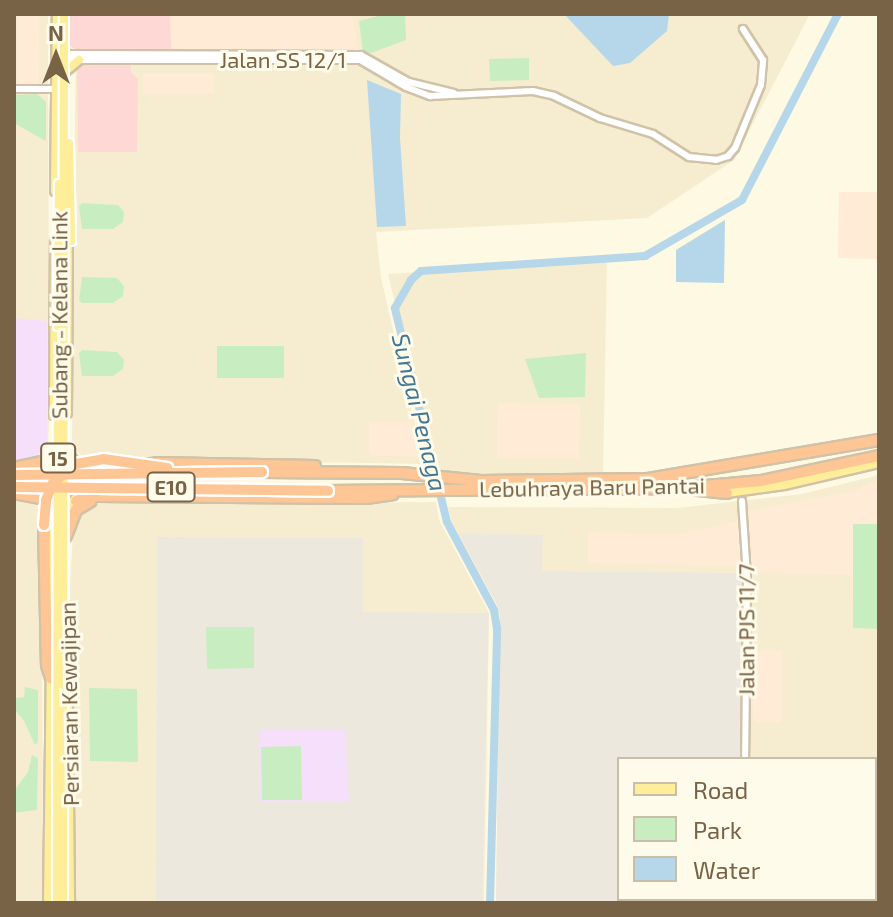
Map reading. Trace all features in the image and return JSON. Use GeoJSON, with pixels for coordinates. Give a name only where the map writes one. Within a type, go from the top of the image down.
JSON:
{"type":"FeatureCollection","features":[{"type":"Feature","properties":{"kind":"highway","name":"Lebuhraya Baru Pantai"},"geometry":{"type":"LineString","coordinates":[[14,475],[262,472],[402,473],[467,480],[648,479],[879,440]]}},
{"type":"Feature","properties":{"kind":"highway","name":"Lebuhraya Baru Pantai"},"geometry":{"type":"LineString","coordinates":[[14,487],[328,491],[684,488],[741,484],[879,456]]}},
{"type":"Feature","properties":{"kind":"highway"},"geometry":{"type":"LineString","coordinates":[[40,498],[19,493],[27,475],[19,468],[46,458]]}},
{"type":"Feature","properties":{"kind":"highway"},"geometry":{"type":"LineString","coordinates":[[51,678],[47,665],[46,500],[60,474],[76,464],[95,459],[167,468],[307,466]]}},
{"type":"Feature","properties":{"kind":"highway"},"geometry":{"type":"LineString","coordinates":[[74,460],[100,469],[133,469],[157,463],[390,468],[402,473]]}},
{"type":"Feature","properties":{"kind":"highway"},"geometry":{"type":"LineString","coordinates":[[820,477],[847,462]]}},
{"type":"Feature","properties":{"kind":"highway"},"geometry":{"type":"LineString","coordinates":[[739,466],[749,473],[741,484]]}},
{"type":"Feature","properties":{"kind":"highway"},"geometry":{"type":"LineString","coordinates":[[100,469],[92,476],[92,485],[107,496]]}},
{"type":"Feature","properties":{"kind":"highway"},"geometry":{"type":"LineString","coordinates":[[684,488],[727,493]]}},
{"type":"Feature","properties":{"kind":"highway"},"geometry":{"type":"LineString","coordinates":[[73,503],[84,497],[107,496],[366,498],[385,497],[404,490]]}},
{"type":"Feature","properties":{"kind":"highway"},"geometry":{"type":"LineString","coordinates":[[66,536],[71,519],[81,506],[120,496]]}},
{"type":"Feature","properties":{"kind":"main road"},"geometry":{"type":"LineString","coordinates":[[56,114],[62,56],[62,14]]}},
{"type":"Feature","properties":{"kind":"main road","name":"15"},"geometry":{"type":"LineString","coordinates":[[55,88],[62,14]]}},
{"type":"Feature","properties":{"kind":"main road","name":"Subang - Kelana Link"},"geometry":{"type":"LineString","coordinates":[[57,903],[62,14]]}},
{"type":"Feature","properties":{"kind":"main road"},"geometry":{"type":"LineString","coordinates":[[62,56],[67,70],[68,399]]}},
{"type":"Feature","properties":{"kind":"main road"},"geometry":{"type":"LineString","coordinates":[[55,88],[71,177],[66,447],[74,460],[81,488],[73,503],[51,507],[40,498],[37,476],[54,442],[55,88],[62,56]]}},
{"type":"Feature","properties":{"kind":"main road"},"geometry":{"type":"LineString","coordinates":[[67,70],[79,60]]}},
{"type":"Feature","properties":{"kind":"main road","name":"Subang - Kelana Link"},"geometry":{"type":"LineString","coordinates":[[55,88],[63,903]]}},
{"type":"Feature","properties":{"kind":"main road"},"geometry":{"type":"LineString","coordinates":[[46,458],[74,460]]}},
{"type":"Feature","properties":{"kind":"main road"},"geometry":{"type":"LineString","coordinates":[[727,493],[755,491],[879,463]]}},
{"type":"Feature","properties":{"kind":"main road","name":"Persiaran Kewajipan"},"geometry":{"type":"LineString","coordinates":[[70,903],[66,536],[73,503]]}},
{"type":"Feature","properties":{"kind":"main road","name":"Persiaran Kewajipan"},"geometry":{"type":"LineString","coordinates":[[48,903],[54,517],[51,507]]}},
{"type":"Feature","properties":{"kind":"main road"},"geometry":{"type":"LineString","coordinates":[[50,759],[55,753],[64,754],[70,778]]}},
{"type":"Feature","properties":{"kind":"street"},"geometry":{"type":"LineString","coordinates":[[466,95],[533,91],[554,96],[600,118],[653,134],[689,157],[716,160],[728,156],[735,148],[761,85],[763,60],[743,29]]}},
{"type":"Feature","properties":{"kind":"street","name":"Jalan SS 12/1"},"geometry":{"type":"LineString","coordinates":[[62,56],[361,55],[409,82],[431,90],[466,95]]}},
{"type":"Feature","properties":{"kind":"street","name":"Jalan SS 12/1"},"geometry":{"type":"LineString","coordinates":[[62,56],[79,60],[360,60],[406,87],[430,96],[466,95]]}},
{"type":"Feature","properties":{"kind":"street"},"geometry":{"type":"LineString","coordinates":[[14,89],[55,88]]}},
{"type":"Feature","properties":{"kind":"street"},"geometry":{"type":"LineString","coordinates":[[727,493],[742,501],[755,491]]}},
{"type":"Feature","properties":{"kind":"street","name":"Jalan PJS 11/7"},"geometry":{"type":"LineString","coordinates":[[742,501],[747,577],[745,757]]}},
{"type":"Feature","properties":{"kind":"shaded area"},"geometry":{"type":"Polygon","coordinates":[[[14,14],[48,14],[49,422],[48,443],[31,463],[14,463],[14,14]]]}},
{"type":"Feature","properties":{"kind":"shaded area"},"geometry":{"type":"Polygon","coordinates":[[[18,14],[39,14],[39,87],[18,87],[18,14]]]}},
{"type":"Feature","properties":{"kind":"shaded area"},"geometry":{"type":"Polygon","coordinates":[[[69,14],[170,14],[171,51],[130,52],[131,73],[138,79],[137,152],[78,152],[77,50],[69,45],[69,14]]]}},
{"type":"Feature","properties":{"kind":"shaded area"},"geometry":{"type":"Polygon","coordinates":[[[70,14],[352,14],[359,53],[70,52],[70,14]]]}},
{"type":"Feature","properties":{"kind":"shaded area"},"geometry":{"type":"Polygon","coordinates":[[[76,14],[810,14],[734,160],[647,218],[376,232],[381,278],[424,464],[86,458],[78,453],[72,444],[76,14]]]}},
{"type":"Feature","properties":{"kind":"shaded area"},"geometry":{"type":"Polygon","coordinates":[[[143,73],[214,73],[214,93],[143,93],[143,73]]]}},
{"type":"Feature","properties":{"kind":"shaded area"},"geometry":{"type":"Polygon","coordinates":[[[839,192],[879,192],[879,259],[838,258],[839,192]]]}},
{"type":"Feature","properties":{"kind":"shaded area"},"geometry":{"type":"Polygon","coordinates":[[[607,260],[603,475],[481,475],[435,469],[388,274],[607,260]]]}},
{"type":"Feature","properties":{"kind":"shaded area"},"geometry":{"type":"Polygon","coordinates":[[[14,318],[47,321],[47,446],[30,464],[14,464],[14,318]]]}},
{"type":"Feature","properties":{"kind":"shaded area"},"geometry":{"type":"Polygon","coordinates":[[[498,403],[580,404],[579,459],[497,458],[498,403]]]}},
{"type":"Feature","properties":{"kind":"shaded area"},"geometry":{"type":"Polygon","coordinates":[[[369,422],[410,422],[419,457],[369,455],[369,422]]]}},
{"type":"Feature","properties":{"kind":"shaded area"},"geometry":{"type":"Polygon","coordinates":[[[879,475],[879,903],[496,903],[500,616],[452,522],[448,507],[677,508],[802,494],[879,475]]]}},
{"type":"Feature","properties":{"kind":"shaded area"},"geometry":{"type":"Polygon","coordinates":[[[879,480],[879,629],[853,628],[852,575],[751,572],[746,511],[854,491],[879,480]]]}},
{"type":"Feature","properties":{"kind":"shaded area"},"geometry":{"type":"Polygon","coordinates":[[[14,499],[32,499],[42,513],[43,903],[14,903],[14,499]]]}},
{"type":"Feature","properties":{"kind":"shaded area"},"geometry":{"type":"Polygon","coordinates":[[[436,502],[439,520],[489,613],[484,903],[74,903],[70,582],[74,520],[89,504],[436,502]]]}},
{"type":"Feature","properties":{"kind":"shaded area"},"geometry":{"type":"Polygon","coordinates":[[[741,520],[744,566],[588,563],[588,532],[679,534],[741,520]]]}},
{"type":"Feature","properties":{"kind":"shaded area"},"geometry":{"type":"Polygon","coordinates":[[[458,533],[543,535],[542,571],[741,573],[740,757],[617,757],[617,901],[802,903],[496,903],[500,616],[458,533]]]}},
{"type":"Feature","properties":{"kind":"shaded area"},"geometry":{"type":"Polygon","coordinates":[[[157,537],[363,538],[363,612],[489,613],[482,903],[156,903],[157,537]]]}},
{"type":"Feature","properties":{"kind":"shaded area"},"geometry":{"type":"Polygon","coordinates":[[[752,651],[782,651],[782,722],[757,722],[753,718],[752,651]]]}},
{"type":"Feature","properties":{"kind":"shaded area"},"geometry":{"type":"Polygon","coordinates":[[[260,730],[345,730],[349,802],[260,802],[260,730]]]}},
{"type":"Feature","properties":{"kind":"shaded area"},"geometry":{"type":"Polygon","coordinates":[[[879,785],[879,903],[805,903],[877,901],[879,785]]]}},
{"type":"Feature","properties":{"kind":"green space"},"geometry":{"type":"Polygon","coordinates":[[[386,14],[405,14],[406,40],[371,53],[363,52],[359,21],[386,14]]]}},
{"type":"Feature","properties":{"kind":"green space"},"geometry":{"type":"Polygon","coordinates":[[[529,58],[529,80],[490,81],[489,59],[529,58]]]}},
{"type":"Feature","properties":{"kind":"green space"},"geometry":{"type":"Polygon","coordinates":[[[37,94],[46,102],[46,141],[14,123],[14,95],[37,94]]]}},
{"type":"Feature","properties":{"kind":"green space"},"geometry":{"type":"Polygon","coordinates":[[[82,203],[118,205],[124,212],[123,222],[113,229],[82,229],[79,206],[82,203]]]}},
{"type":"Feature","properties":{"kind":"green space"},"geometry":{"type":"Polygon","coordinates":[[[82,277],[117,278],[124,286],[123,296],[113,303],[82,303],[79,300],[82,277]]]}},
{"type":"Feature","properties":{"kind":"green space"},"geometry":{"type":"Polygon","coordinates":[[[217,346],[284,346],[284,378],[217,378],[217,346]]]}},
{"type":"Feature","properties":{"kind":"green space"},"geometry":{"type":"Polygon","coordinates":[[[82,350],[117,352],[124,360],[123,369],[113,376],[82,376],[79,353],[82,350]]]}},
{"type":"Feature","properties":{"kind":"green space"},"geometry":{"type":"Polygon","coordinates":[[[586,353],[585,397],[539,398],[525,359],[586,353]]]}},
{"type":"Feature","properties":{"kind":"green space"},"geometry":{"type":"Polygon","coordinates":[[[853,524],[879,524],[879,629],[853,628],[853,524]]]}},
{"type":"Feature","properties":{"kind":"green space"},"geometry":{"type":"Polygon","coordinates":[[[206,627],[254,627],[254,668],[207,669],[206,627]]]}},
{"type":"Feature","properties":{"kind":"green space"},"geometry":{"type":"Polygon","coordinates":[[[25,687],[38,690],[38,742],[35,745],[24,721],[14,709],[14,698],[24,697],[25,687]]]}},
{"type":"Feature","properties":{"kind":"green space"},"geometry":{"type":"Polygon","coordinates":[[[89,688],[137,689],[138,762],[90,761],[89,688]]]}},
{"type":"Feature","properties":{"kind":"green space"},"geometry":{"type":"Polygon","coordinates":[[[301,746],[302,800],[262,800],[261,747],[301,746]]]}},
{"type":"Feature","properties":{"kind":"green space"},"geometry":{"type":"Polygon","coordinates":[[[32,755],[38,758],[37,810],[14,813],[14,791],[28,772],[32,755]]]}},
{"type":"Feature","properties":{"kind":"water"},"geometry":{"type":"Polygon","coordinates":[[[564,14],[669,14],[667,31],[630,63],[613,66],[564,14]]]}},
{"type":"Feature","properties":{"kind":"water"},"geometry":{"type":"Polygon","coordinates":[[[367,80],[401,94],[400,138],[406,226],[377,227],[367,80]]]}},
{"type":"Feature","properties":{"kind":"water"},"geometry":{"type":"Polygon","coordinates":[[[725,220],[724,283],[676,282],[676,250],[725,220]]]}},
{"type":"Feature","properties":{"kind":"waterway","name":"Sungai Penaga"},"geometry":{"type":"LineString","coordinates":[[490,903],[497,629],[494,610],[447,522],[395,308],[411,280],[421,271],[645,256],[742,200],[838,14]]}}]}
